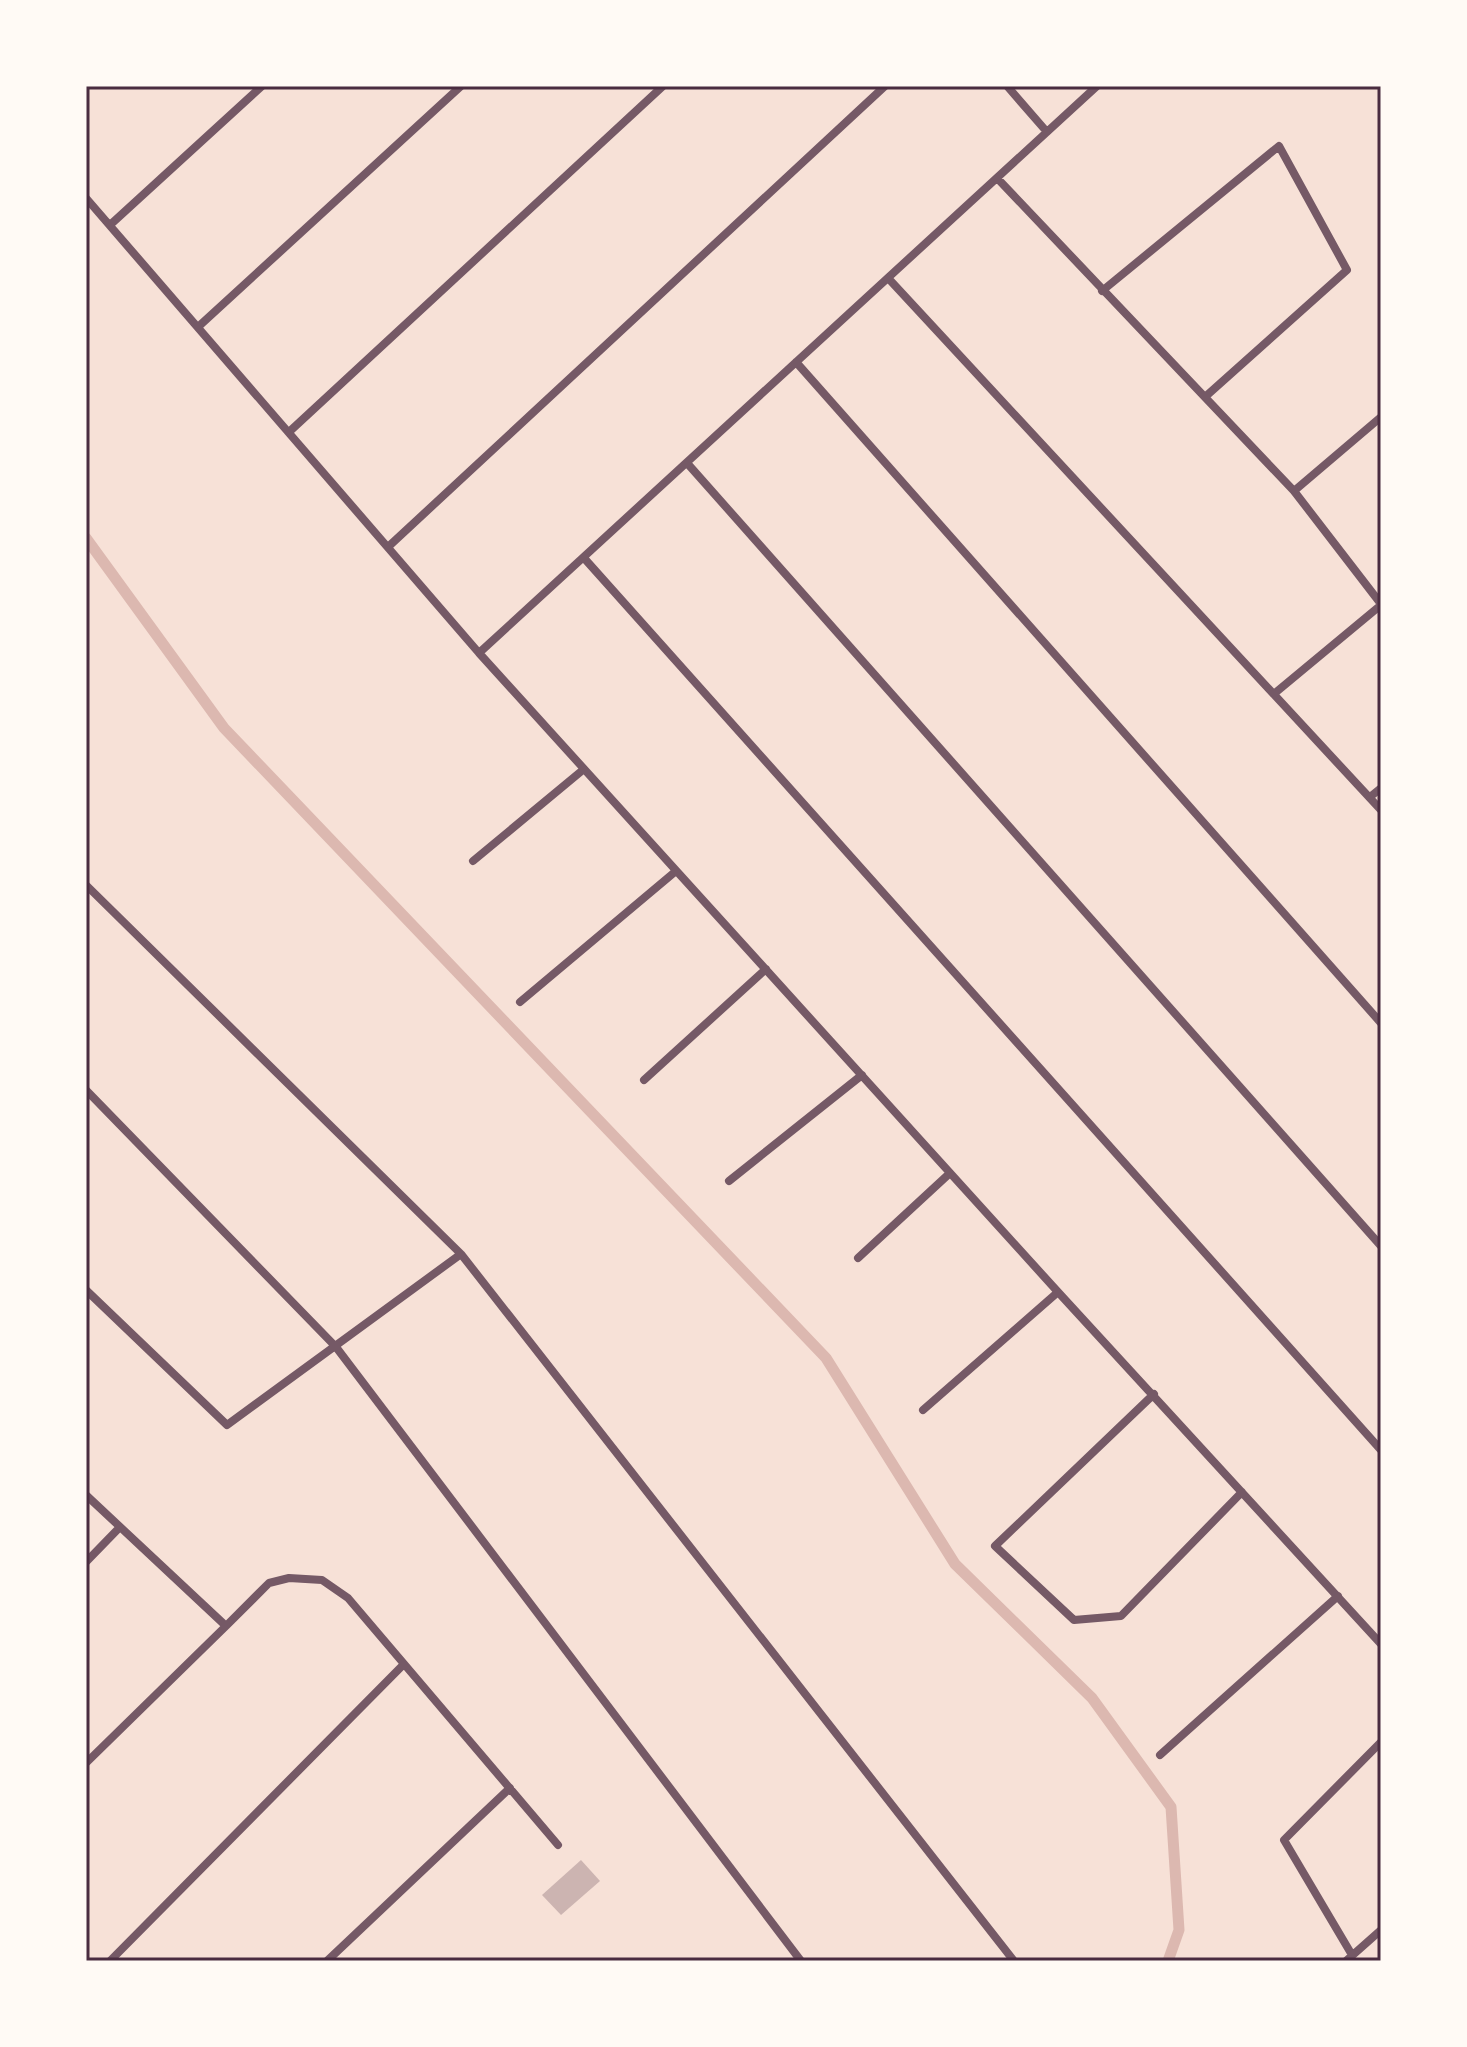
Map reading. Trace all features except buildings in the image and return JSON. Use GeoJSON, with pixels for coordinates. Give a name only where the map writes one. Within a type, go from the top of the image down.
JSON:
{"type":"FeatureCollection","features":[{"type":"Feature","properties":{"kind":"street"},"geometry":{"type":"LineString","coordinates":[[110,225],[262,86]]}},
{"type":"Feature","properties":{"kind":"street"},"geometry":{"type":"LineString","coordinates":[[198,327],[461,86]]}},
{"type":"Feature","properties":{"kind":"street"},"geometry":{"type":"LineString","coordinates":[[289,432],[663,86]]}},
{"type":"Feature","properties":{"kind":"street"},"geometry":{"type":"LineString","coordinates":[[388,547],[885,86]]}},
{"type":"Feature","properties":{"kind":"street"},"geometry":{"type":"LineString","coordinates":[[1007,86],[1047,132]]}},
{"type":"Feature","properties":{"kind":"street"},"geometry":{"type":"LineString","coordinates":[[479,653],[1097,86]]}},
{"type":"Feature","properties":{"kind":"street"},"geometry":{"type":"LineString","coordinates":[[1102,291],[1279,146],[1347,270],[1205,397]]}},
{"type":"Feature","properties":{"kind":"street"},"geometry":{"type":"LineString","coordinates":[[997,178],[1294,491],[1381,605],[1275,693]]}},
{"type":"Feature","properties":{"kind":"street"},"geometry":{"type":"LineString","coordinates":[[86,198],[479,653],[1381,1644]]}},
{"type":"Feature","properties":{"kind":"street"},"geometry":{"type":"LineString","coordinates":[[888,278],[1381,810]]}},
{"type":"Feature","properties":{"kind":"street"},"geometry":{"type":"LineString","coordinates":[[796,362],[1381,1023]]}},
{"type":"Feature","properties":{"kind":"street"},"geometry":{"type":"LineString","coordinates":[[1294,491],[1381,417]]}},
{"type":"Feature","properties":{"kind":"street"},"geometry":{"type":"LineString","coordinates":[[687,463],[1381,1246]]}},
{"type":"Feature","properties":{"kind":"street"},"geometry":{"type":"LineString","coordinates":[[584,558],[1381,1450]]}},
{"type":"Feature","properties":{"kind":"street"},"geometry":{"type":"LineString","coordinates":[[473,861],[584,769]]}},
{"type":"Feature","properties":{"kind":"street"},"geometry":{"type":"LineString","coordinates":[[1370,797],[1381,788]]}},
{"type":"Feature","properties":{"kind":"street"},"geometry":{"type":"LineString","coordinates":[[520,1002],[676,871]]}},
{"type":"Feature","properties":{"kind":"street"},"geometry":{"type":"LineString","coordinates":[[86,885],[461,1254],[1014,1961]]}},
{"type":"Feature","properties":{"kind":"street"},"geometry":{"type":"LineString","coordinates":[[644,1080],[766,969]]}},
{"type":"Feature","properties":{"kind":"street"},"geometry":{"type":"LineString","coordinates":[[729,1181],[862,1075]]}},
{"type":"Feature","properties":{"kind":"street"},"geometry":{"type":"LineString","coordinates":[[86,1090],[336,1347],[801,1961]]}},
{"type":"Feature","properties":{"kind":"street"},"geometry":{"type":"LineString","coordinates":[[858,1258],[950,1173]]}},
{"type":"Feature","properties":{"kind":"street"},"geometry":{"type":"LineString","coordinates":[[86,1290],[227,1425],[461,1254]]}},
{"type":"Feature","properties":{"kind":"street"},"geometry":{"type":"LineString","coordinates":[[923,1410],[1058,1292]]}},
{"type":"Feature","properties":{"kind":"street"},"geometry":{"type":"LineString","coordinates":[[1154,1394],[995,1546],[1074,1620],[1121,1616],[1242,1492]]}},
{"type":"Feature","properties":{"kind":"street"},"geometry":{"type":"LineString","coordinates":[[86,1495],[226,1626]]}},
{"type":"Feature","properties":{"kind":"street"},"geometry":{"type":"LineString","coordinates":[[86,1562],[120,1527]]}},
{"type":"Feature","properties":{"kind":"street"},"geometry":{"type":"LineString","coordinates":[[86,1763],[269,1583],[289,1578],[322,1580],[348,1598],[558,1845]]}},
{"type":"Feature","properties":{"kind":"street"},"geometry":{"type":"LineString","coordinates":[[1160,1755],[1338,1596]]}},
{"type":"Feature","properties":{"kind":"street"},"geometry":{"type":"LineString","coordinates":[[110,1961],[404,1664]]}},
{"type":"Feature","properties":{"kind":"street"},"geometry":{"type":"LineString","coordinates":[[1381,1742],[1284,1840],[1349,1958],[1381,1930]]}},
{"type":"Feature","properties":{"kind":"street"},"geometry":{"type":"LineString","coordinates":[[327,1961],[510,1788]]}},
{"type":"Feature","properties":{"kind":"waterway"},"geometry":{"type":"LineString","coordinates":[[86,538],[224,728],[826,1358],[955,1564],[1092,1698],[1171,1807],[1179,1930],[1168,1961]]}}]}
